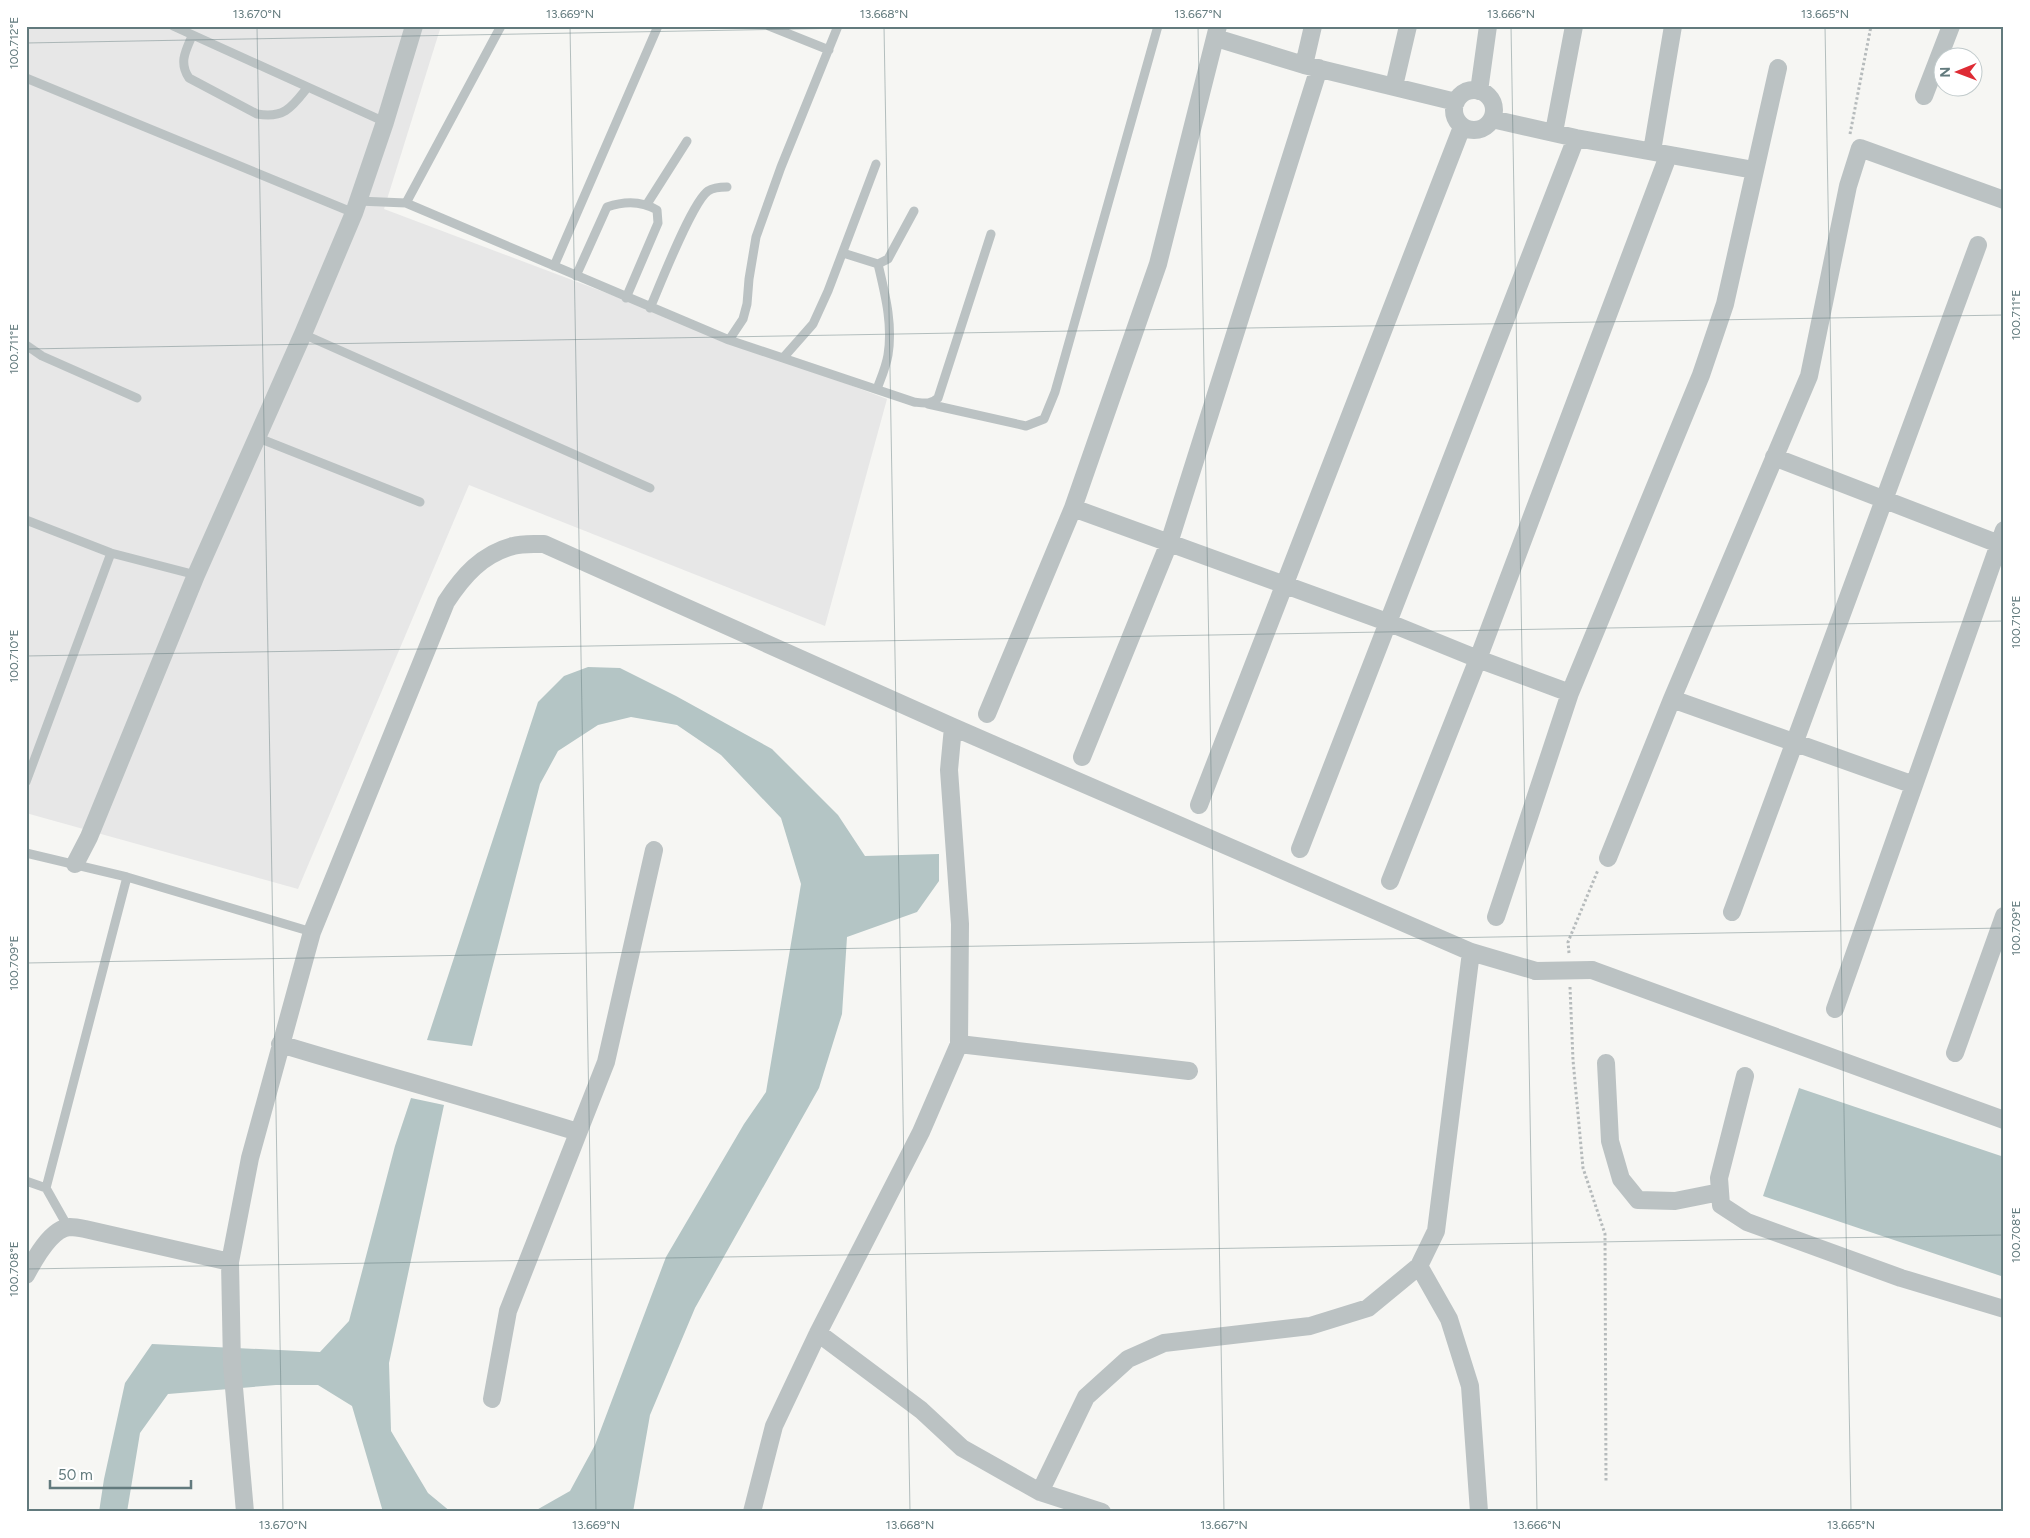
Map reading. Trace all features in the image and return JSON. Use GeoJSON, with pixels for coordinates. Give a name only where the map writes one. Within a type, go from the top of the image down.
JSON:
{"type":"FeatureCollection","features":[{"type":"Feature","properties":{"kind":"street"},"geometry":{"type":"LineString","coordinates":[[75,864],[89,837],[196,575],[303,334],[356,207],[386,122],[414,26]]}},
{"type":"Feature","properties":{"kind":"street"},"geometry":{"type":"LineString","coordinates":[[1082,757],[1168,543],[1311,66],[1313,26]]}},
{"type":"Feature","properties":{"kind":"street"},"geometry":{"type":"LineString","coordinates":[[1394,86],[1408,26]]}},
{"type":"Feature","properties":{"kind":"street"},"geometry":{"type":"LineString","coordinates":[[1479,91],[1488,26]]}},
{"type":"Feature","properties":{"kind":"street"},"geometry":{"type":"LineString","coordinates":[[1554,132],[1574,26]]}},
{"type":"Feature","properties":{"kind":"street"},"geometry":{"type":"LineString","coordinates":[[1390,881],[1478,659],[1660,153],[1673,26]]}},
{"type":"Feature","properties":{"kind":"street"},"geometry":{"type":"LineString","coordinates":[[1924,96],[1950,26]]}},
{"type":"Feature","properties":{"kind":"street"},"geometry":{"type":"LineString","coordinates":[[987,714],[1072,508],[1158,264],[1217,32],[1311,66],[1456,102]]}},
{"type":"Feature","properties":{"kind":"street"},"geometry":{"type":"LineString","coordinates":[[1496,916],[1570,693],[1701,375],[1724,304],[1778,68]]}},
{"type":"Feature","properties":{"kind":"street"},"geometry":{"type":"LineString","coordinates":[[1479,91],[1490,99],[1493,105],[1492,118],[1488,124],[1476,130],[1462,127],[1454,116],[1456,102],[1465,92],[1479,91]]}},
{"type":"Feature","properties":{"kind":"street"},"geometry":{"type":"LineString","coordinates":[[1492,118],[1576,138],[1754,170]]}},
{"type":"Feature","properties":{"kind":"street"},"geometry":{"type":"LineString","coordinates":[[1199,805],[1462,127]]}},
{"type":"Feature","properties":{"kind":"street"},"geometry":{"type":"LineString","coordinates":[[1300,849],[1576,138]]}},
{"type":"Feature","properties":{"kind":"street"},"geometry":{"type":"LineString","coordinates":[[1604,862],[1809,376],[1848,186],[1860,148],[2004,200]]}},
{"type":"Feature","properties":{"kind":"street"},"geometry":{"type":"LineString","coordinates":[[1732,912],[1978,245]]}},
{"type":"Feature","properties":{"kind":"street"},"geometry":{"type":"LineString","coordinates":[[1774,457],[1884,500],[2001,537],[1835,1009]]}},
{"type":"Feature","properties":{"kind":"street"},"geometry":{"type":"LineString","coordinates":[[1072,508],[1387,622],[1478,659],[1570,693]]}},
{"type":"Feature","properties":{"kind":"street"},"geometry":{"type":"LineString","coordinates":[[245,1512],[232,1365],[230,1262],[250,1158],[280,1044],[312,932],[446,602],[460,580],[475,565],[494,552],[514,545],[544,544],[953,727],[1471,952],[1536,971],[1592,970],[2004,1120]]}},
{"type":"Feature","properties":{"kind":"street"},"geometry":{"type":"LineString","coordinates":[[1672,699],[1914,785]]}},
{"type":"Feature","properties":{"kind":"street"},"geometry":{"type":"LineString","coordinates":[[752,1512],[774,1426],[818,1333],[921,1132],[959,1044],[960,924],[949,770],[953,727]]}},
{"type":"Feature","properties":{"kind":"street"},"geometry":{"type":"LineString","coordinates":[[492,1399],[508,1311],[606,1062],[654,850]]}},
{"type":"Feature","properties":{"kind":"street"},"geometry":{"type":"LineString","coordinates":[[1955,1053],[2004,916]]}},
{"type":"Feature","properties":{"kind":"street"},"geometry":{"type":"LineString","coordinates":[[1040,1492],[1086,1397],[1128,1358],[1164,1343],[1310,1326],[1368,1308],[1419,1266],[1436,1231],[1471,952]]}},
{"type":"Feature","properties":{"kind":"street"},"geometry":{"type":"LineString","coordinates":[[280,1044],[578,1132]]}},
{"type":"Feature","properties":{"kind":"street"},"geometry":{"type":"LineString","coordinates":[[959,1044],[1189,1071]]}},
{"type":"Feature","properties":{"kind":"street"},"geometry":{"type":"LineString","coordinates":[[1606,1063],[1610,1141],[1621,1179],[1638,1200],[1675,1200],[1720,1192]]}},
{"type":"Feature","properties":{"kind":"street"},"geometry":{"type":"LineString","coordinates":[[1745,1076],[1719,1178],[1720,1205],[1747,1222],[1901,1278],[2004,1309]]}},
{"type":"Feature","properties":{"kind":"street"},"geometry":{"type":"LineString","coordinates":[[26,1275],[38,1252],[54,1235],[68,1227],[86,1229],[230,1262]]}},
{"type":"Feature","properties":{"kind":"street"},"geometry":{"type":"LineString","coordinates":[[1419,1266],[1449,1318],[1470,1386],[1479,1512]]}},
{"type":"Feature","properties":{"kind":"street"},"geometry":{"type":"LineString","coordinates":[[818,1333],[921,1410],[962,1448],[1040,1492],[1102,1512]]}},
{"type":"Feature","properties":{"kind":"lane"},"geometry":{"type":"LineString","coordinates":[[172,26],[386,122]]}},
{"type":"Feature","properties":{"kind":"lane"},"geometry":{"type":"LineString","coordinates":[[406,203],[501,26]]}},
{"type":"Feature","properties":{"kind":"lane"},"geometry":{"type":"LineString","coordinates":[[554,266],[658,26]]}},
{"type":"Feature","properties":{"kind":"lane"},"geometry":{"type":"LineString","coordinates":[[769,26],[829,50]]}},
{"type":"Feature","properties":{"kind":"lane"},"geometry":{"type":"LineString","coordinates":[[729,340],[743,319],[747,304],[756,236],[781,167],[838,26]]}},
{"type":"Feature","properties":{"kind":"lane"},"geometry":{"type":"LineString","coordinates":[[26,78],[356,207],[406,203],[626,298],[729,340],[914,402],[1026,426],[1044,419],[1055,392],[1158,26]]}},
{"type":"Feature","properties":{"kind":"lane"},"geometry":{"type":"LineString","coordinates":[[192,36],[184,56],[183,68],[189,78],[257,114],[270,116],[282,113],[291,108],[307,88]]}},
{"type":"Feature","properties":{"kind":"lane"},"geometry":{"type":"LineString","coordinates":[[647,204],[687,141]]}},
{"type":"Feature","properties":{"kind":"lane"},"geometry":{"type":"LineString","coordinates":[[783,358],[813,324],[843,253],[876,164]]}},
{"type":"Feature","properties":{"kind":"lane"},"geometry":{"type":"LineString","coordinates":[[650,308],[689,221],[702,198],[708,190],[716,187],[727,187]]}},
{"type":"Feature","properties":{"kind":"lane"},"geometry":{"type":"LineString","coordinates":[[576,276],[607,207],[620,202],[647,204],[657,210],[658,223],[626,298]]}},
{"type":"Feature","properties":{"kind":"lane"},"geometry":{"type":"LineString","coordinates":[[843,253],[878,264],[888,259],[914,211]]}},
{"type":"Feature","properties":{"kind":"lane"},"geometry":{"type":"LineString","coordinates":[[927,404],[934,402],[938,398],[991,234]]}},
{"type":"Feature","properties":{"kind":"lane"},"geometry":{"type":"LineString","coordinates":[[877,389],[888,356],[890,336],[888,308],[878,264]]}},
{"type":"Feature","properties":{"kind":"lane"},"geometry":{"type":"LineString","coordinates":[[303,334],[650,488]]}},
{"type":"Feature","properties":{"kind":"lane"},"geometry":{"type":"LineString","coordinates":[[26,345],[42,356],[136,398]]}},
{"type":"Feature","properties":{"kind":"lane"},"geometry":{"type":"LineString","coordinates":[[256,437],[420,502]]}},
{"type":"Feature","properties":{"kind":"lane"},"geometry":{"type":"LineString","coordinates":[[26,520],[111,553],[196,575]]}},
{"type":"Feature","properties":{"kind":"lane"},"geometry":{"type":"LineString","coordinates":[[26,782],[111,553]]}},
{"type":"Feature","properties":{"kind":"lane"},"geometry":{"type":"LineString","coordinates":[[26,853],[127,877],[312,932]]}},
{"type":"Feature","properties":{"kind":"lane"},"geometry":{"type":"LineString","coordinates":[[46,1188],[127,877]]}},
{"type":"Feature","properties":{"kind":"lane"},"geometry":{"type":"LineString","coordinates":[[26,1181],[46,1188],[68,1227]]}},
{"type":"Feature","properties":{"kind":"path"},"geometry":{"type":"LineString","coordinates":[[1848,143],[1871,26]]}},
{"type":"Feature","properties":{"kind":"path"},"geometry":{"type":"LineString","coordinates":[[1569,961],[1568,942],[1604,862]]}},
{"type":"Feature","properties":{"kind":"path"},"geometry":{"type":"LineString","coordinates":[[1570,981],[1573,1060],[1583,1168],[1605,1234],[1606,1482]]}},
{"type":"Feature","properties":{"kind":"shaded area"},"geometry":{"type":"Polygon","coordinates":[[[26,26],[441,26],[384,209],[887,399],[825,626],[469,485],[298,889],[26,813],[26,26]]]}},
{"type":"Feature","properties":{"kind":"shaded area"},"geometry":{"type":"Polygon","coordinates":[[[588,667],[620,668],[676,696],[772,749],[838,815],[865,856],[939,854],[939,881],[917,912],[847,937],[842,1014],[819,1088],[695,1308],[650,1415],[633,1512],[533,1512],[570,1491],[595,1445],[666,1257],[744,1124],[766,1092],[801,884],[781,818],[721,755],[677,725],[631,717],[598,725],[558,751],[540,784],[472,1046],[427,1040],[538,702],[564,676],[588,667]]]}},
{"type":"Feature","properties":{"kind":"shaded area"},"geometry":{"type":"Polygon","coordinates":[[[1799,1088],[2004,1157],[2004,1277],[1763,1196],[1799,1088]]]}},
{"type":"Feature","properties":{"kind":"shaded area"},"geometry":{"type":"Polygon","coordinates":[[[411,1098],[444,1105],[389,1363],[391,1431],[428,1493],[451,1512],[383,1512],[352,1406],[318,1385],[276,1385],[168,1394],[140,1433],[127,1512],[99,1512],[104,1479],[125,1383],[152,1344],[320,1352],[349,1321],[395,1146],[411,1098]]]}}]}
